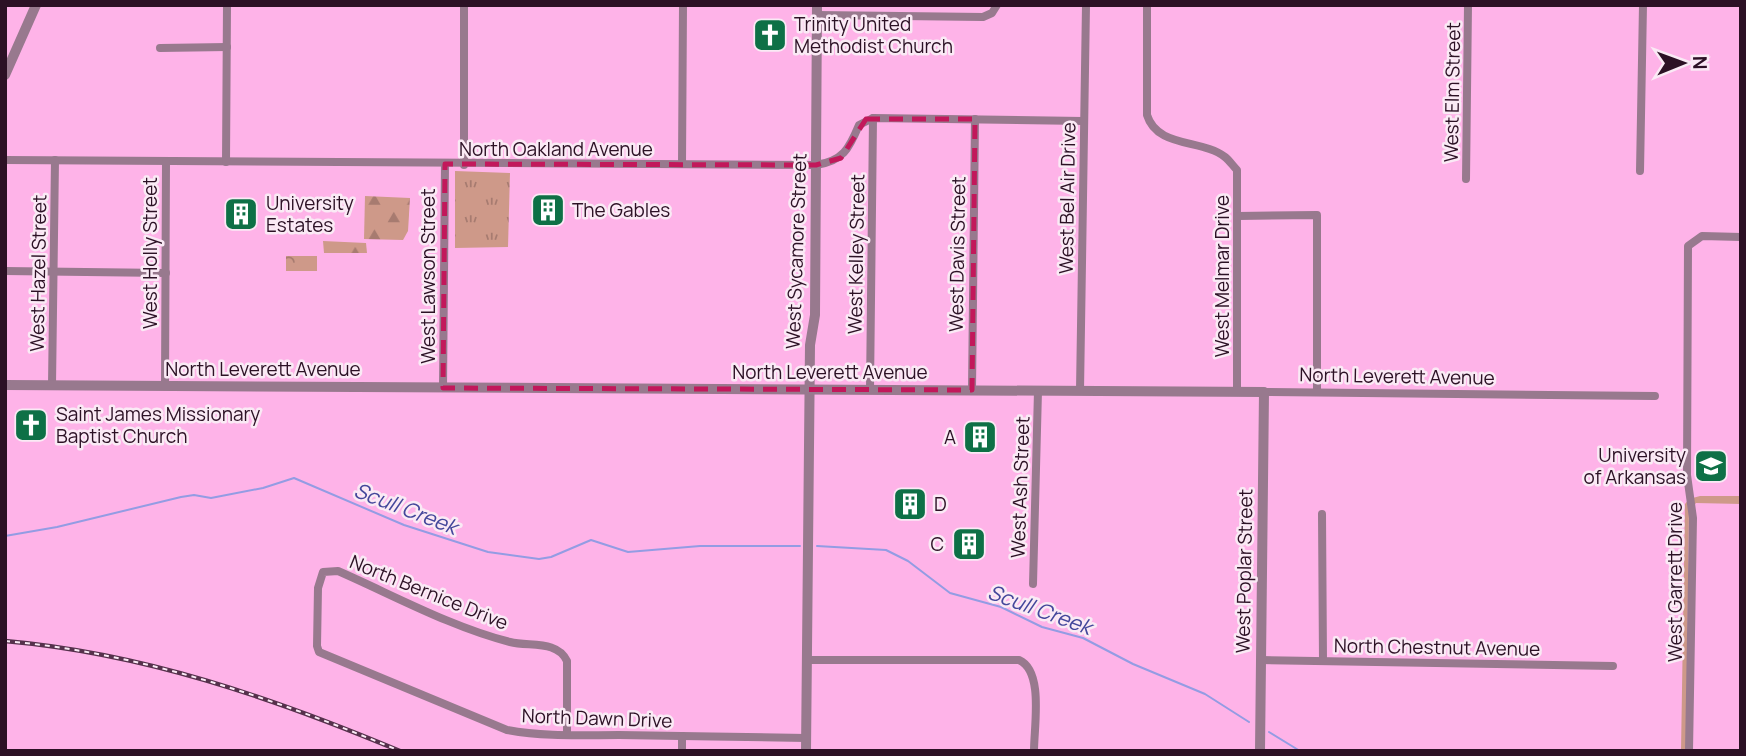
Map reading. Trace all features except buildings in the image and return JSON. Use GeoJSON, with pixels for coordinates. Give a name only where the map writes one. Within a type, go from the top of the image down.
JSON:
{"type":"FeatureCollection","features":[{"type":"Feature","properties":{"kind":"street"},"geometry":{"type":"LineString","coordinates":[[5,75],[7,64],[36,5]]}},
{"type":"Feature","properties":{"kind":"street"},"geometry":{"type":"LineString","coordinates":[[226,162],[228,5]]}},
{"type":"Feature","properties":{"kind":"street"},"geometry":{"type":"LineString","coordinates":[[464,5],[464,165]]}},
{"type":"Feature","properties":{"kind":"street"},"geometry":{"type":"LineString","coordinates":[[682,164],[683,5]]}},
{"type":"Feature","properties":{"kind":"street"},"geometry":{"type":"LineString","coordinates":[[817,10],[983,17],[992,13],[997,5]]}},
{"type":"Feature","properties":{"kind":"street","name":"West Bel Air Drive"},"geometry":{"type":"LineString","coordinates":[[1080,391],[1086,5]]}},
{"type":"Feature","properties":{"kind":"street","name":"West Melmar Drive"},"geometry":{"type":"LineString","coordinates":[[1147,5],[1147,115],[1150,124],[1168,137],[1224,156],[1237,170],[1237,392]]}},
{"type":"Feature","properties":{"kind":"street","name":"West Elm Street"},"geometry":{"type":"LineString","coordinates":[[1466,179],[1468,5]]}},
{"type":"Feature","properties":{"kind":"street"},"geometry":{"type":"LineString","coordinates":[[1640,171],[1643,5]]}},
{"type":"Feature","properties":{"kind":"street","name":"West Sycamore Street"},"geometry":{"type":"LineString","coordinates":[[806,751],[810,345],[815,315],[817,10]]}},
{"type":"Feature","properties":{"kind":"street"},"geometry":{"type":"LineString","coordinates":[[160,48],[227,47]]}},
{"type":"Feature","properties":{"kind":"street"},"geometry":{"type":"LineString","coordinates":[[873,118],[1083,121]]}},
{"type":"Feature","properties":{"kind":"street","name":"North Oakland Avenue"},"geometry":{"type":"LineString","coordinates":[[5,160],[464,165],[816,165],[841,158],[849,149],[859,125],[873,118]]}},
{"type":"Feature","properties":{"kind":"street","name":"West Kelley Street"},"geometry":{"type":"LineString","coordinates":[[870,390],[873,118]]}},
{"type":"Feature","properties":{"kind":"street","name":"West Davis Street"},"geometry":{"type":"LineString","coordinates":[[972,390],[975,119]]}},
{"type":"Feature","properties":{"kind":"street","name":"West Hazel Street"},"geometry":{"type":"LineString","coordinates":[[52,385],[55,160]]}},
{"type":"Feature","properties":{"kind":"street","name":"West Holly Street"},"geometry":{"type":"LineString","coordinates":[[165,386],[166,162]]}},
{"type":"Feature","properties":{"kind":"street","name":"West Lawson Street"},"geometry":{"type":"LineString","coordinates":[[443,388],[445,164]]}},
{"type":"Feature","properties":{"kind":"street"},"geometry":{"type":"LineString","coordinates":[[1238,216],[1317,215],[1317,392]]}},
{"type":"Feature","properties":{"kind":"street","name":"West Garrett Drive"},"geometry":{"type":"LineString","coordinates":[[1689,751],[1693,517],[1688,475],[1688,246],[1702,236],[1741,237]]}},
{"type":"Feature","properties":{"kind":"street"},"geometry":{"type":"LineString","coordinates":[[5,271],[166,273]]}},
{"type":"Feature","properties":{"kind":"street","name":"North Leverett Avenue"},"geometry":{"type":"LineString","coordinates":[[5,385],[1655,396]]}},
{"type":"Feature","properties":{"kind":"street","name":"West Ash Street"},"geometry":{"type":"LineString","coordinates":[[1033,584],[1038,391]]}},
{"type":"Feature","properties":{"kind":"street","name":"West Poplar Street"},"geometry":{"type":"LineString","coordinates":[[1260,751],[1264,392]]}},
{"type":"Feature","properties":{"kind":"street"},"geometry":{"type":"LineString","coordinates":[[1322,514],[1323,661]]}},
{"type":"Feature","properties":{"kind":"street","name":"North Bernice Drive"},"geometry":{"type":"LineString","coordinates":[[319,652],[318,588],[323,572],[338,571],[507,641],[556,647],[563,652],[567,662],[567,735]]}},
{"type":"Feature","properties":{"kind":"street","name":"North Dawn Drive"},"geometry":{"type":"LineString","coordinates":[[319,652],[507,730],[567,735],[806,738]]}},
{"type":"Feature","properties":{"kind":"street"},"geometry":{"type":"LineString","coordinates":[[807,660],[1019,660],[1031,668],[1035,681],[1034,751]]}},
{"type":"Feature","properties":{"kind":"street","name":"North Chestnut Avenue"},"geometry":{"type":"LineString","coordinates":[[1261,660],[1613,666]]}},
{"type":"Feature","properties":{"kind":"street"},"geometry":{"type":"LineString","coordinates":[[682,736],[682,751]]}},
{"type":"Feature","properties":{"kind":"highlighted area"},"geometry":{"type":"Polygon","coordinates":[[[866,119],[975,119],[972,390],[443,388],[445,164],[816,165],[841,158],[866,119]]]}},
{"type":"Feature","properties":{"kind":"green space"},"geometry":{"type":"Polygon","coordinates":[[[455,171],[510,173],[508,247],[455,248],[455,171]]]}},
{"type":"Feature","properties":{"kind":"green space"},"geometry":{"type":"Polygon","coordinates":[[[365,196],[410,198],[408,231],[403,240],[364,239],[365,196]]]}},
{"type":"Feature","properties":{"kind":"green space"},"geometry":{"type":"Polygon","coordinates":[[[323,241],[366,243],[367,253],[324,253],[323,241]]]}},
{"type":"Feature","properties":{"kind":"green space"},"geometry":{"type":"Polygon","coordinates":[[[286,256],[317,256],[317,271],[286,271],[286,256]]]}},
{"type":"Feature","properties":{"kind":"green space"},"geometry":{"type":"Polygon","coordinates":[[[1700,496],[1741,496],[1741,504],[1696,503],[1689,512],[1686,751],[1681,751],[1685,504],[1689,499],[1700,496]]]}},
{"type":"Feature","properties":{"kind":"waterway","name":"Scull Creek"},"geometry":{"type":"LineString","coordinates":[[5,536],[57,527],[181,497],[194,495],[211,498],[263,488],[294,478],[404,525],[488,552],[539,559],[551,557],[591,540],[628,552],[700,546],[800,546]]}},
{"type":"Feature","properties":{"kind":"waterway","name":"Scull Creek"},"geometry":{"type":"LineString","coordinates":[[817,546],[886,550],[908,561],[950,593],[1001,607],[1042,627],[1083,638],[1133,664],[1205,694],[1249,722]]}},
{"type":"Feature","properties":{"kind":"waterway","name":"Scull Creek"},"geometry":{"type":"LineString","coordinates":[[1269,732],[1300,751]]}},
{"type":"Feature","properties":{"kind":"railway"},"geometry":{"type":"LineString","coordinates":[[5,641],[56,647],[157,667],[256,696],[400,751]]}},
{"type":"Feature","properties":{"kind":"place","name":"Trinity United Methodist Church"},"geometry":{"type":"Point","coordinates":[770,35]}},
{"type":"Feature","properties":{"kind":"place","name":"The Gables"},"geometry":{"type":"Point","coordinates":[548,210]}},
{"type":"Feature","properties":{"kind":"place","name":"University Estates"},"geometry":{"type":"Point","coordinates":[241,214]}},
{"type":"Feature","properties":{"kind":"place","name":"Saint James Missionary Baptist Church"},"geometry":{"type":"Point","coordinates":[31,425]}},
{"type":"Feature","properties":{"kind":"place","name":"A"},"geometry":{"type":"Point","coordinates":[980,437]}},
{"type":"Feature","properties":{"kind":"place","name":"University of Arkansas"},"geometry":{"type":"Point","coordinates":[1711,466]}},
{"type":"Feature","properties":{"kind":"place","name":"D"},"geometry":{"type":"Point","coordinates":[910,504]}},
{"type":"Feature","properties":{"kind":"place","name":"C"},"geometry":{"type":"Point","coordinates":[969,544]}}]}
